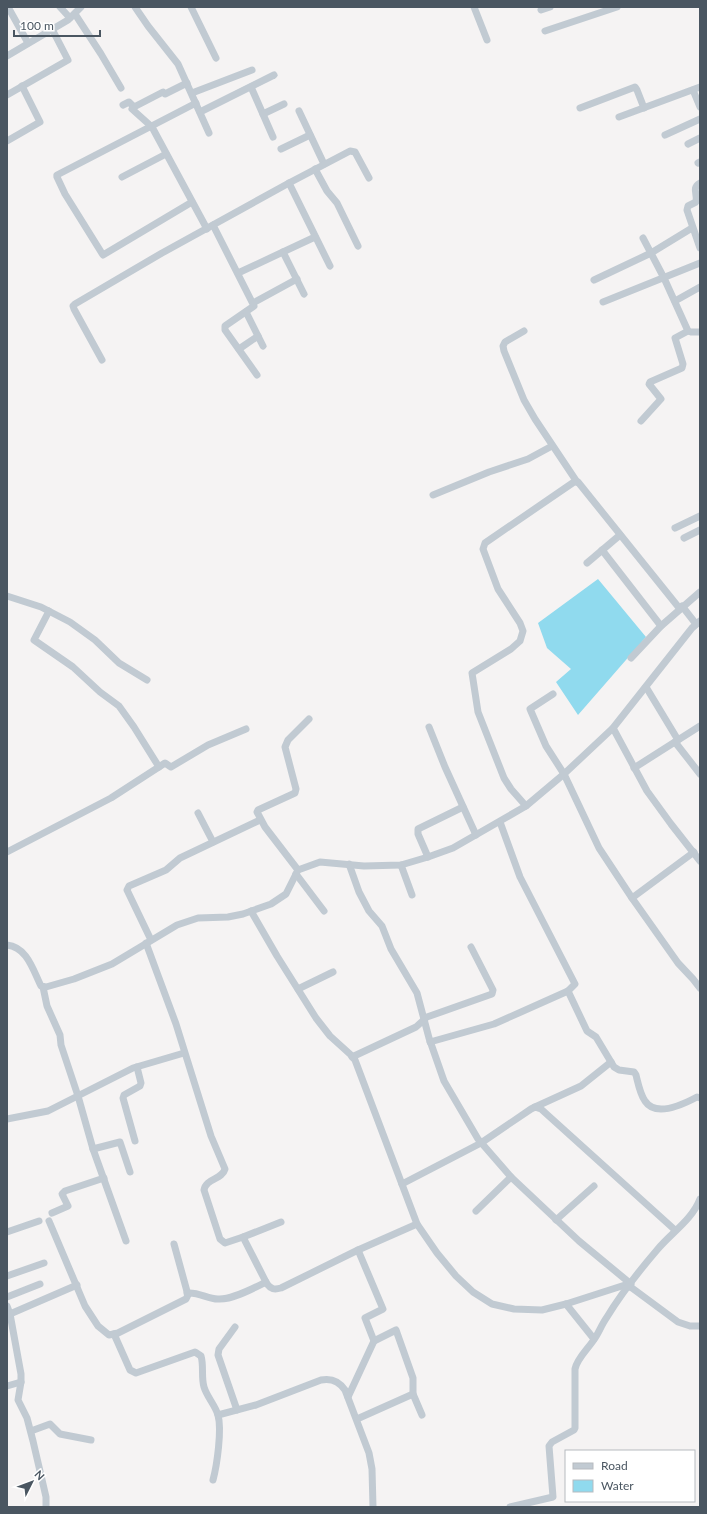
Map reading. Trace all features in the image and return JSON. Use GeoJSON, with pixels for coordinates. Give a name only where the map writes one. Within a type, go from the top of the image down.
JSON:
{"type":"FeatureCollection","features":[{"type":"Feature","properties":{"kind":"street"},"geometry":{"type":"LineString","coordinates":[[8,7],[28,43]]}},
{"type":"Feature","properties":{"kind":"street"},"geometry":{"type":"LineString","coordinates":[[60,7],[75,11],[121,88]]}},
{"type":"Feature","properties":{"kind":"street"},"geometry":{"type":"LineString","coordinates":[[135,7],[148,26],[174,58],[187,82],[209,133]]}},
{"type":"Feature","properties":{"kind":"street"},"geometry":{"type":"LineString","coordinates":[[191,7],[216,58]]}},
{"type":"Feature","properties":{"kind":"street"},"geometry":{"type":"LineString","coordinates":[[474,7],[487,40]]}},
{"type":"Feature","properties":{"kind":"street"},"geometry":{"type":"LineString","coordinates":[[541,10],[550,7]]}},
{"type":"Feature","properties":{"kind":"street"},"geometry":{"type":"LineString","coordinates":[[545,31],[615,7]]}},
{"type":"Feature","properties":{"kind":"street"},"geometry":{"type":"LineString","coordinates":[[7,56],[52,29],[75,11]]}},
{"type":"Feature","properties":{"kind":"street"},"geometry":{"type":"LineString","coordinates":[[7,95],[68,60],[52,29]]}},
{"type":"Feature","properties":{"kind":"street"},"geometry":{"type":"LineString","coordinates":[[192,93],[252,70]]}},
{"type":"Feature","properties":{"kind":"street"},"geometry":{"type":"LineString","coordinates":[[200,112],[274,75]]}},
{"type":"Feature","properties":{"kind":"street"},"geometry":{"type":"LineString","coordinates":[[123,105],[129,102],[134,108],[163,92],[165,94],[187,82]]}},
{"type":"Feature","properties":{"kind":"street"},"geometry":{"type":"LineString","coordinates":[[7,142],[40,122],[22,86]]}},
{"type":"Feature","properties":{"kind":"street"},"geometry":{"type":"LineString","coordinates":[[251,87],[273,137]]}},
{"type":"Feature","properties":{"kind":"street"},"geometry":{"type":"LineString","coordinates":[[580,108],[635,87],[644,108]]}},
{"type":"Feature","properties":{"kind":"street"},"geometry":{"type":"LineString","coordinates":[[619,117],[700,87]]}},
{"type":"Feature","properties":{"kind":"street"},"geometry":{"type":"LineString","coordinates":[[693,90],[700,107]]}},
{"type":"Feature","properties":{"kind":"street"},"geometry":{"type":"LineString","coordinates":[[192,202],[103,255],[58,183],[57,176],[196,103]]}},
{"type":"Feature","properties":{"kind":"street"},"geometry":{"type":"LineString","coordinates":[[263,114],[284,104]]}},
{"type":"Feature","properties":{"kind":"street"},"geometry":{"type":"LineString","coordinates":[[132,109],[152,126],[192,202],[210,227],[238,273],[253,303],[254,306],[224,328],[256,375]]}},
{"type":"Feature","properties":{"kind":"street"},"geometry":{"type":"LineString","coordinates":[[298,111],[324,164]]}},
{"type":"Feature","properties":{"kind":"street"},"geometry":{"type":"LineString","coordinates":[[665,135],[700,118]]}},
{"type":"Feature","properties":{"kind":"street"},"geometry":{"type":"LineString","coordinates":[[281,149],[310,135]]}},
{"type":"Feature","properties":{"kind":"street"},"geometry":{"type":"LineString","coordinates":[[688,144],[700,138]]}},
{"type":"Feature","properties":{"kind":"street"},"geometry":{"type":"LineString","coordinates":[[102,360],[74,309],[74,305],[162,253],[352,150],[355,152],[369,178]]}},
{"type":"Feature","properties":{"kind":"street"},"geometry":{"type":"LineString","coordinates":[[122,177],[166,154]]}},
{"type":"Feature","properties":{"kind":"street"},"geometry":{"type":"LineString","coordinates":[[315,169],[327,191],[337,203],[358,246]]}},
{"type":"Feature","properties":{"kind":"street"},"geometry":{"type":"LineString","coordinates":[[289,183],[330,266]]}},
{"type":"Feature","properties":{"kind":"street"},"geometry":{"type":"LineString","coordinates":[[700,183],[694,190],[697,197],[696,202],[687,208],[692,228],[700,248]]}},
{"type":"Feature","properties":{"kind":"street"},"geometry":{"type":"LineString","coordinates":[[594,280],[651,253],[692,228]]}},
{"type":"Feature","properties":{"kind":"street"},"geometry":{"type":"LineString","coordinates":[[238,273],[315,236]]}},
{"type":"Feature","properties":{"kind":"street"},"geometry":{"type":"LineString","coordinates":[[643,238],[664,278],[688,331]]}},
{"type":"Feature","properties":{"kind":"street"},"geometry":{"type":"LineString","coordinates":[[283,252],[304,294]]}},
{"type":"Feature","properties":{"kind":"street"},"geometry":{"type":"LineString","coordinates":[[603,302],[700,263]]}},
{"type":"Feature","properties":{"kind":"street"},"geometry":{"type":"LineString","coordinates":[[253,303],[296,279]]}},
{"type":"Feature","properties":{"kind":"street"},"geometry":{"type":"LineString","coordinates":[[675,301],[700,287]]}},
{"type":"Feature","properties":{"kind":"street"},"geometry":{"type":"LineString","coordinates":[[246,312],[263,346]]}},
{"type":"Feature","properties":{"kind":"street"},"geometry":{"type":"LineString","coordinates":[[43,987],[74,979],[112,964],[187,921],[198,918],[228,917],[271,904],[284,896],[297,872],[320,862],[364,866],[401,865],[428,858],[461,844],[526,806],[599,742],[613,728],[698,622],[681,608],[577,482],[552,446],[524,400],[503,346],[505,342],[524,331]]}},
{"type":"Feature","properties":{"kind":"street"},"geometry":{"type":"LineString","coordinates":[[641,421],[661,399],[649,384],[650,382],[682,368],[683,364],[674,339],[675,337],[688,331],[700,332]]}},
{"type":"Feature","properties":{"kind":"street"},"geometry":{"type":"LineString","coordinates":[[239,350],[258,336]]}},
{"type":"Feature","properties":{"kind":"street"},"geometry":{"type":"LineString","coordinates":[[433,495],[489,472],[528,459],[552,446]]}},
{"type":"Feature","properties":{"kind":"street"},"geometry":{"type":"LineString","coordinates":[[526,806],[511,789],[504,778],[478,712],[472,673],[511,649],[520,641],[522,632],[520,623],[498,589],[483,550],[483,546],[496,535],[577,482]]}},
{"type":"Feature","properties":{"kind":"street"},"geometry":{"type":"LineString","coordinates":[[675,528],[700,516]]}},
{"type":"Feature","properties":{"kind":"street"},"geometry":{"type":"LineString","coordinates":[[684,538],[700,530]]}},
{"type":"Feature","properties":{"kind":"street"},"geometry":{"type":"LineString","coordinates":[[587,563],[620,535]]}},
{"type":"Feature","properties":{"kind":"street"},"geometry":{"type":"LineString","coordinates":[[602,550],[661,626]]}},
{"type":"Feature","properties":{"kind":"street"},"geometry":{"type":"LineString","coordinates":[[631,658],[661,626],[700,592]]}},
{"type":"Feature","properties":{"kind":"street"},"geometry":{"type":"LineString","coordinates":[[7,596],[61,616],[95,640],[120,663],[147,680]]}},
{"type":"Feature","properties":{"kind":"street"},"geometry":{"type":"LineString","coordinates":[[49,611],[34,640],[73,667],[100,692],[119,706],[159,767]]}},
{"type":"Feature","properties":{"kind":"street"},"geometry":{"type":"LineString","coordinates":[[646,687],[677,741],[700,774]]}},
{"type":"Feature","properties":{"kind":"street"},"geometry":{"type":"LineString","coordinates":[[552,694],[530,709],[546,746],[564,774],[599,848],[678,963],[700,988]]}},
{"type":"Feature","properties":{"kind":"street"},"geometry":{"type":"LineString","coordinates":[[309,720],[288,740],[285,747],[296,789],[295,793],[258,810],[257,812],[260,820],[324,911]]}},
{"type":"Feature","properties":{"kind":"street"},"geometry":{"type":"LineString","coordinates":[[429,726],[444,767],[476,835]]}},
{"type":"Feature","properties":{"kind":"street"},"geometry":{"type":"LineString","coordinates":[[634,768],[700,726]]}},
{"type":"Feature","properties":{"kind":"street"},"geometry":{"type":"LineString","coordinates":[[613,728],[648,791],[671,824],[696,851],[700,861]]}},
{"type":"Feature","properties":{"kind":"street"},"geometry":{"type":"LineString","coordinates":[[7,852],[111,798],[166,763],[172,767],[208,745],[246,729]]}},
{"type":"Feature","properties":{"kind":"street"},"geometry":{"type":"LineString","coordinates":[[428,858],[418,834],[418,829],[463,807]]}},
{"type":"Feature","properties":{"kind":"street"},"geometry":{"type":"LineString","coordinates":[[198,813],[213,842]]}},
{"type":"Feature","properties":{"kind":"street"},"geometry":{"type":"LineString","coordinates":[[260,820],[180,858],[168,869],[127,888],[149,942],[211,1136],[225,1168],[222,1175],[207,1183],[204,1187],[204,1192],[222,1241],[225,1242],[243,1237],[281,1222]]}},
{"type":"Feature","properties":{"kind":"street"},"geometry":{"type":"LineString","coordinates":[[430,1042],[494,1024],[568,991],[575,982],[551,940],[520,877],[500,822]]}},
{"type":"Feature","properties":{"kind":"street"},"geometry":{"type":"LineString","coordinates":[[632,898],[696,851]]}},
{"type":"Feature","properties":{"kind":"street"},"geometry":{"type":"LineString","coordinates":[[349,864],[359,892],[369,911],[382,926],[391,949],[417,993],[430,1042],[444,1081],[470,1128],[480,1142],[511,1177],[556,1220],[630,1285],[678,1322],[688,1326],[700,1326]]}},
{"type":"Feature","properties":{"kind":"street"},"geometry":{"type":"LineString","coordinates":[[401,865],[412,895]]}},
{"type":"Feature","properties":{"kind":"street"},"geometry":{"type":"LineString","coordinates":[[251,911],[277,956],[322,1026],[352,1056],[417,1224],[437,1253],[466,1286],[485,1301],[492,1304],[524,1310],[542,1310],[622,1286],[630,1285]]}},
{"type":"Feature","properties":{"kind":"street"},"geometry":{"type":"LineString","coordinates":[[7,945],[17,947],[25,954],[43,987],[44,997],[60,1035],[61,1045],[78,1096],[93,1149],[126,1241]]}},
{"type":"Feature","properties":{"kind":"street"},"geometry":{"type":"LineString","coordinates":[[352,1056],[416,1027],[430,1016],[492,994],[493,990],[471,947]]}},
{"type":"Feature","properties":{"kind":"street"},"geometry":{"type":"LineString","coordinates":[[298,989],[333,972]]}},
{"type":"Feature","properties":{"kind":"street"},"geometry":{"type":"LineString","coordinates":[[568,991],[588,1030],[596,1037],[616,1069],[634,1072],[644,1100],[653,1108],[663,1109],[686,1103],[697,1097],[700,1098]]}},
{"type":"Feature","properties":{"kind":"street"},"geometry":{"type":"LineString","coordinates":[[7,1119],[45,1112],[137,1067],[184,1053]]}},
{"type":"Feature","properties":{"kind":"street"},"geometry":{"type":"LineString","coordinates":[[402,1184],[480,1142],[531,1109],[580,1086],[611,1062]]}},
{"type":"Feature","properties":{"kind":"street"},"geometry":{"type":"LineString","coordinates":[[135,1141],[123,1098],[124,1095],[141,1084],[137,1067]]}},
{"type":"Feature","properties":{"kind":"street"},"geometry":{"type":"LineString","coordinates":[[535,1107],[541,1109],[675,1230]]}},
{"type":"Feature","properties":{"kind":"street"},"geometry":{"type":"LineString","coordinates":[[93,1149],[120,1142],[130,1172]]}},
{"type":"Feature","properties":{"kind":"street"},"geometry":{"type":"LineString","coordinates":[[476,1211],[511,1177]]}},
{"type":"Feature","properties":{"kind":"street"},"geometry":{"type":"LineString","coordinates":[[52,1213],[68,1206],[62,1194],[63,1192],[104,1178]]}},
{"type":"Feature","properties":{"kind":"street"},"geometry":{"type":"LineString","coordinates":[[556,1220],[594,1186]]}},
{"type":"Feature","properties":{"kind":"street"},"geometry":{"type":"LineString","coordinates":[[510,1507],[553,1497],[549,1446],[552,1442],[575,1428],[575,1366],[594,1339],[607,1316],[656,1250],[694,1212],[700,1199]]}},
{"type":"Feature","properties":{"kind":"street"},"geometry":{"type":"LineString","coordinates":[[7,1232],[39,1221]]}},
{"type":"Feature","properties":{"kind":"street"},"geometry":{"type":"LineString","coordinates":[[49,1221],[85,1306],[98,1326],[109,1335],[114,1334],[186,1299],[188,1295],[174,1244]]}},
{"type":"Feature","properties":{"kind":"street"},"geometry":{"type":"LineString","coordinates":[[243,1237],[266,1282],[271,1288],[276,1290],[358,1250],[417,1224]]}},
{"type":"Feature","properties":{"kind":"street"},"geometry":{"type":"LineString","coordinates":[[358,1250],[383,1309],[365,1318],[374,1341]]}},
{"type":"Feature","properties":{"kind":"street"},"geometry":{"type":"LineString","coordinates":[[7,1276],[44,1263]]}},
{"type":"Feature","properties":{"kind":"street"},"geometry":{"type":"LineString","coordinates":[[187,1293],[196,1292],[216,1299],[224,1299],[266,1282]]}},
{"type":"Feature","properties":{"kind":"street"},"geometry":{"type":"LineString","coordinates":[[7,1298],[40,1284]]}},
{"type":"Feature","properties":{"kind":"street"},"geometry":{"type":"LineString","coordinates":[[10,1314],[77,1285]]}},
{"type":"Feature","properties":{"kind":"street"},"geometry":{"type":"LineString","coordinates":[[566,1304],[594,1339]]}},
{"type":"Feature","properties":{"kind":"street"},"geometry":{"type":"LineString","coordinates":[[7,1306],[10,1314],[21,1374],[18,1401],[31,1431],[46,1497],[46,1507]]}},
{"type":"Feature","properties":{"kind":"street"},"geometry":{"type":"LineString","coordinates":[[235,1327],[219,1349],[218,1355],[237,1410]]}},
{"type":"Feature","properties":{"kind":"street"},"geometry":{"type":"LineString","coordinates":[[348,1396],[374,1341],[396,1330],[413,1378],[413,1394],[422,1415]]}},
{"type":"Feature","properties":{"kind":"street"},"geometry":{"type":"LineString","coordinates":[[114,1334],[130,1370],[133,1373],[196,1352],[200,1354],[203,1366],[204,1386],[218,1415],[219,1436],[217,1465],[212,1480]]}},
{"type":"Feature","properties":{"kind":"street"},"geometry":{"type":"LineString","coordinates":[[218,1415],[256,1405],[321,1380],[327,1379],[336,1381],[343,1386],[364,1437],[371,1462],[373,1507]]}},
{"type":"Feature","properties":{"kind":"street"},"geometry":{"type":"LineString","coordinates":[[7,1386],[21,1382]]}},
{"type":"Feature","properties":{"kind":"street"},"geometry":{"type":"LineString","coordinates":[[356,1419],[413,1394]]}},
{"type":"Feature","properties":{"kind":"street"},"geometry":{"type":"LineString","coordinates":[[31,1431],[50,1424],[60,1434],[91,1440]]}},
{"type":"Feature","properties":{"kind":"water"},"geometry":{"type":"Polygon","coordinates":[[[598,579],[646,637],[578,715],[556,682],[571,669],[547,648],[538,623],[598,579]]]}}]}
